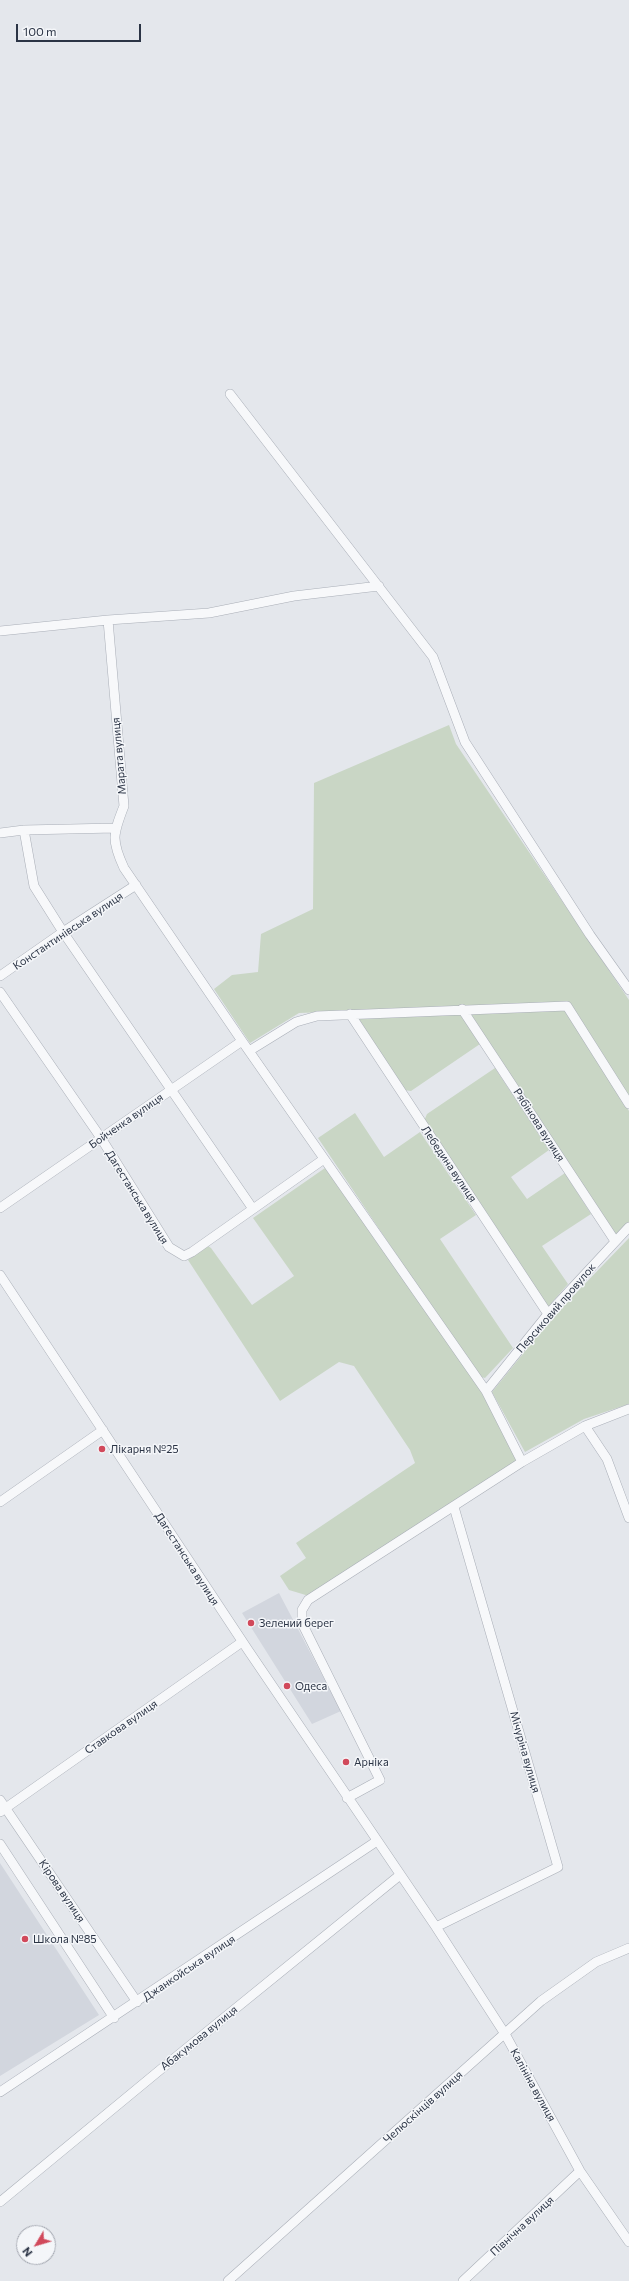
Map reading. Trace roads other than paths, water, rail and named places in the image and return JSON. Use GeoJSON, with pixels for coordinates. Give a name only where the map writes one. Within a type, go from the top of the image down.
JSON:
{"type":"FeatureCollection","features":[{"type":"Feature","properties":{"kind":"street"},"geometry":{"type":"LineString","coordinates":[[230,394],[433,657],[465,742],[590,935],[629,990]]}},
{"type":"Feature","properties":{"kind":"street"},"geometry":{"type":"LineString","coordinates":[[0,631],[108,620],[209,613],[294,596],[379,586]]}},
{"type":"Feature","properties":{"kind":"street","name":"Марата вулиця"},"geometry":{"type":"LineString","coordinates":[[108,620],[124,806],[113,834],[117,853],[136,885],[242,1041]]}},
{"type":"Feature","properties":{"kind":"street"},"geometry":{"type":"LineString","coordinates":[[0,833],[24,830],[115,828]]}},
{"type":"Feature","properties":{"kind":"street"},"geometry":{"type":"LineString","coordinates":[[24,830],[34,886],[63,932],[253,1209]]}},
{"type":"Feature","properties":{"kind":"street","name":"Константинівська вулиця"},"geometry":{"type":"LineString","coordinates":[[0,976],[63,932],[136,885]]}},
{"type":"Feature","properties":{"kind":"street","name":"Дагестанська вулиця"},"geometry":{"type":"LineString","coordinates":[[0,992],[101,1138],[169,1247],[176,1253],[184,1256],[192,1252],[324,1159]]}},
{"type":"Feature","properties":{"kind":"street"},"geometry":{"type":"LineString","coordinates":[[248,1051],[296,1022],[316,1016],[567,1006],[629,1104]]}},
{"type":"Feature","properties":{"kind":"street","name":"Рябінова вулиця"},"geometry":{"type":"LineString","coordinates":[[462,1009],[615,1241]]}},
{"type":"Feature","properties":{"kind":"street","name":"Лебедина вулиця"},"geometry":{"type":"LineString","coordinates":[[350,1014],[548,1314]]}},
{"type":"Feature","properties":{"kind":"street"},"geometry":{"type":"LineString","coordinates":[[242,1041],[486,1391],[522,1462]]}},
{"type":"Feature","properties":{"kind":"street","name":"Бойченка вулиця"},"geometry":{"type":"LineString","coordinates":[[0,1208],[242,1041]]}},
{"type":"Feature","properties":{"kind":"street","name":"Персиковий провулок"},"geometry":{"type":"LineString","coordinates":[[486,1391],[548,1314],[615,1241],[629,1228]]}},
{"type":"Feature","properties":{"kind":"street","name":"Дагестанська вулиця"},"geometry":{"type":"LineString","coordinates":[[0,1275],[242,1642],[400,1875]]}},
{"type":"Feature","properties":{"kind":"street"},"geometry":{"type":"LineString","coordinates":[[347,1798],[380,1780],[302,1624],[302,1610],[308,1600],[522,1462],[585,1426],[629,1409]]}},
{"type":"Feature","properties":{"kind":"street"},"geometry":{"type":"LineString","coordinates":[[585,1426],[607,1459],[629,1518]]}},
{"type":"Feature","properties":{"kind":"street"},"geometry":{"type":"LineString","coordinates":[[0,1502],[103,1430]]}},
{"type":"Feature","properties":{"kind":"street","name":"Мічуріна вулиця"},"geometry":{"type":"LineString","coordinates":[[436,1927],[558,1867],[454,1507]]}},
{"type":"Feature","properties":{"kind":"street","name":"Ставкова вулиця"},"geometry":{"type":"LineString","coordinates":[[3,1811],[242,1642]]}},
{"type":"Feature","properties":{"kind":"street","name":"Кірова вулиця"},"geometry":{"type":"LineString","coordinates":[[0,1800],[3,1811],[137,2002]]}},
{"type":"Feature","properties":{"kind":"street","name":"Джанкойська вулиця"},"geometry":{"type":"LineString","coordinates":[[0,2092],[114,2018],[377,1841]]}},
{"type":"Feature","properties":{"kind":"street"},"geometry":{"type":"LineString","coordinates":[[0,1844],[114,2018]]}},
{"type":"Feature","properties":{"kind":"street","name":"Калініна вулиця"},"geometry":{"type":"LineString","coordinates":[[400,1875],[436,1927],[505,2034],[580,2171],[629,2242]]}},
{"type":"Feature","properties":{"kind":"street","name":"Абакумова вулиця"},"geometry":{"type":"LineString","coordinates":[[0,2202],[400,1875]]}},
{"type":"Feature","properties":{"kind":"street","name":"Челюскінців вулиця"},"geometry":{"type":"LineString","coordinates":[[228,2281],[566,1981],[596,1962],[629,1948]]}},
{"type":"Feature","properties":{"kind":"street","name":"Північна вулиця"},"geometry":{"type":"LineString","coordinates":[[464,2281],[580,2171]]}},
{"type":"Feature","properties":{"kind":"place","name":"Лікарня №25"},"geometry":{"type":"Point","coordinates":[102,1449]}},
{"type":"Feature","properties":{"kind":"place","name":"Зелений берег"},"geometry":{"type":"Point","coordinates":[251,1623]}},
{"type":"Feature","properties":{"kind":"place","name":"Одеса"},"geometry":{"type":"Point","coordinates":[287,1686]}},
{"type":"Feature","properties":{"kind":"place","name":"Арніка"},"geometry":{"type":"Point","coordinates":[346,1762]}},
{"type":"Feature","properties":{"kind":"place","name":"Школа №85"},"geometry":{"type":"Point","coordinates":[25,1939]}}]}
